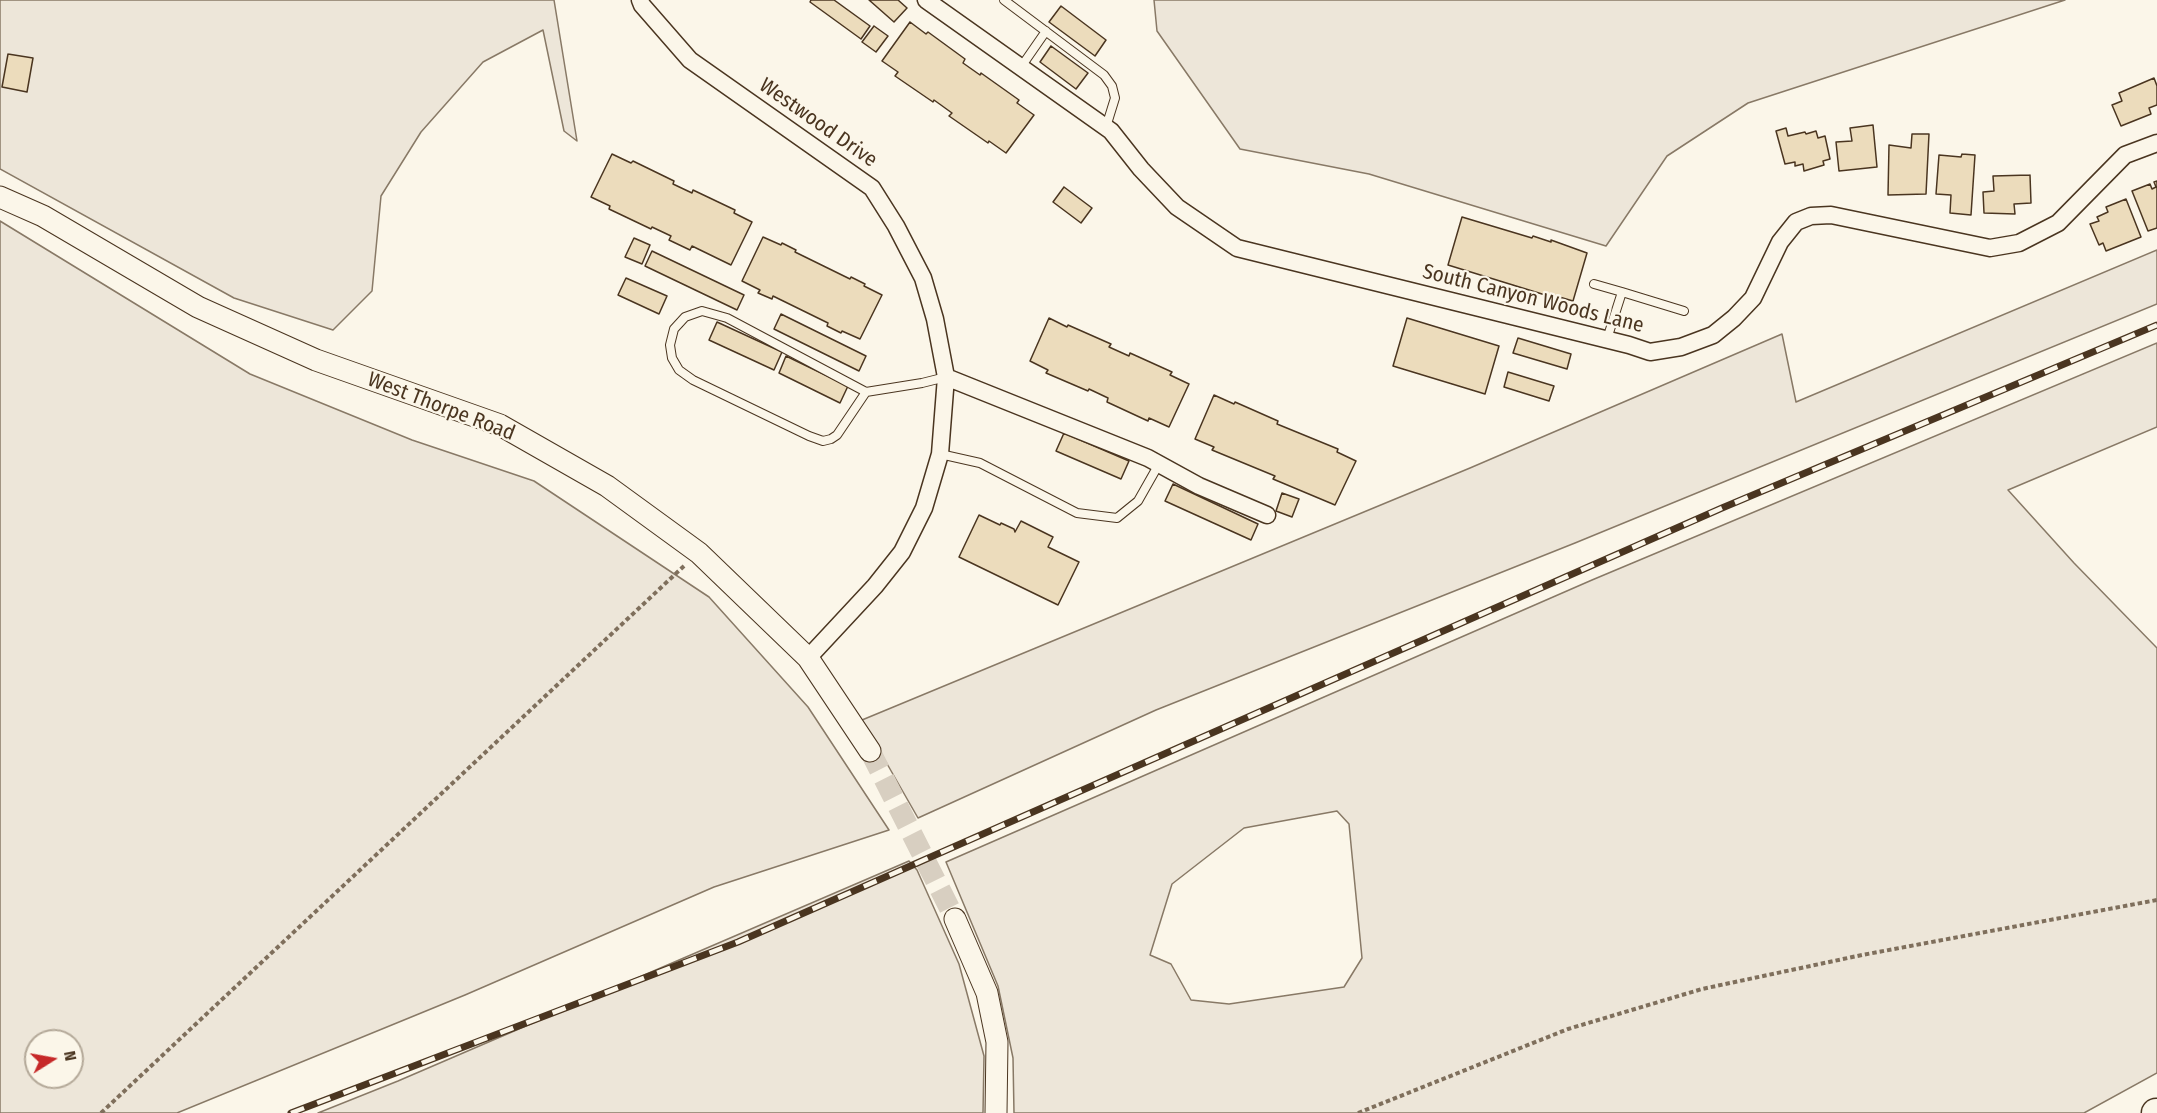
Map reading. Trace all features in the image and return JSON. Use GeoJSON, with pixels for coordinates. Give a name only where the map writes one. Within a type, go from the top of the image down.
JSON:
{"type":"FeatureCollection","features":[{"type":"Feature","properties":{"kind":"street","name":"Westwood Drive"},"geometry":{"type":"LineString","coordinates":[[640,0],[690,60],[872,188],[896,226],[923,278],[934,319],[946,377],[940,454],[924,508],[902,552],[875,586],[808,658]]}},
{"type":"Feature","properties":{"kind":"street","name":"South Canyon Woods Lane"},"geometry":{"type":"LineString","coordinates":[[926,0],[1112,131],[1141,169],[1177,207],[1237,248],[1607,339],[1650,352],[1681,347],[1713,334],[1734,318],[1753,298],[1780,242],[1796,222],[1811,216],[1831,215],[1990,248],[2019,243],[2058,223],[2125,155],[2157,143]]}},
{"type":"Feature","properties":{"kind":"street","name":"West Thorpe Road"},"geometry":{"type":"LineString","coordinates":[[0,197],[43,216],[198,307],[316,360],[500,425],[607,486],[699,553],[808,658],[870,751]]}},
{"type":"Feature","properties":{"kind":"street"},"geometry":{"type":"LineString","coordinates":[[946,377],[1148,458],[1199,486],[1267,515]]}},
{"type":"Feature","properties":{"kind":"street"},"geometry":{"type":"LineString","coordinates":[[955,919],[987,993],[997,1042],[996,1113]]}},
{"type":"Feature","properties":{"kind":"lane"},"geometry":{"type":"LineString","coordinates":[[1004,0],[1094,67],[1112,86],[1115,98],[1106,127]]}},
{"type":"Feature","properties":{"kind":"lane"},"geometry":{"type":"LineString","coordinates":[[1021,67],[1046,31]]}},
{"type":"Feature","properties":{"kind":"lane"},"geometry":{"type":"LineString","coordinates":[[1594,284],[1684,311]]}},
{"type":"Feature","properties":{"kind":"lane"},"geometry":{"type":"LineString","coordinates":[[1607,339],[1622,292]]}},
{"type":"Feature","properties":{"kind":"lane"},"geometry":{"type":"LineString","coordinates":[[866,392],[837,435],[823,441],[693,380],[679,370],[672,358],[670,345],[674,329],[685,317],[702,311],[727,318],[866,392],[946,377]]}},
{"type":"Feature","properties":{"kind":"lane"},"geometry":{"type":"LineString","coordinates":[[940,454],[980,463],[1077,513],[1117,518],[1138,501],[1159,464]]}},
{"type":"Feature","properties":{"kind":"path"},"geometry":{"type":"LineString","coordinates":[[101,1113],[699,553]]}},
{"type":"Feature","properties":{"kind":"path"},"geometry":{"type":"LineString","coordinates":[[1358,1113],[1568,1029],[1702,989],[1873,953],[2157,900]]}},
{"type":"Feature","properties":{"kind":"shaded area"},"geometry":{"type":"Polygon","coordinates":[[[0,0],[554,0],[577,141],[564,131],[543,30],[483,62],[421,132],[381,196],[372,291],[333,330],[234,298],[0,169],[0,0]]]}},
{"type":"Feature","properties":{"kind":"shaded area"},"geometry":{"type":"Polygon","coordinates":[[[1154,0],[2065,0],[1748,103],[1667,156],[1606,246],[1369,174],[1240,149],[1157,31],[1154,0]]]}},
{"type":"Feature","properties":{"kind":"shaded area"},"geometry":{"type":"Polygon","coordinates":[[[0,221],[250,374],[412,440],[534,481],[709,597],[808,707],[889,830],[714,887],[465,995],[177,1113],[0,1113],[0,221]]]}},
{"type":"Feature","properties":{"kind":"shaded area"},"geometry":{"type":"Polygon","coordinates":[[[2157,250],[2157,304],[1575,543],[1156,710],[918,818],[862,720],[1470,468],[1782,334],[1796,402],[2157,250]]]}},
{"type":"Feature","properties":{"kind":"shaded area"},"geometry":{"type":"Polygon","coordinates":[[[2157,343],[2157,427],[2008,490],[2074,563],[2157,648],[2157,1073],[2084,1113],[1014,1113],[1013,1058],[998,986],[946,862],[1592,580],[2157,343]],[[1337,811],[1244,828],[1172,884],[1150,955],[1171,964],[1191,1000],[1229,1004],[1344,987],[1362,958],[1349,824],[1337,811]]]}},
{"type":"Feature","properties":{"kind":"shaded area"},"geometry":{"type":"Polygon","coordinates":[[[909,861],[917,870],[959,964],[984,1056],[983,1113],[318,1113],[398,1081],[909,861]]]}},
{"type":"Feature","properties":{"kind":"building"},"geometry":{"type":"Polygon","coordinates":[[[811,0],[834,0],[870,26],[861,39],[810,2],[811,0]]]}},
{"type":"Feature","properties":{"kind":"building"},"geometry":{"type":"Polygon","coordinates":[[[869,0],[898,0],[907,8],[894,22],[869,0]]]}},
{"type":"Feature","properties":{"kind":"building"},"geometry":{"type":"Polygon","coordinates":[[[1061,6],[1106,40],[1095,56],[1049,22],[1061,6]]]}},
{"type":"Feature","properties":{"kind":"building"},"geometry":{"type":"Polygon","coordinates":[[[910,22],[965,59],[963,63],[1019,100],[1017,103],[1034,115],[1006,153],[949,116],[952,113],[934,100],[933,102],[895,76],[898,72],[882,61],[910,22]]]}},
{"type":"Feature","properties":{"kind":"building"},"geometry":{"type":"Polygon","coordinates":[[[874,26],[888,36],[876,52],[862,42],[874,26]]]}},
{"type":"Feature","properties":{"kind":"building"},"geometry":{"type":"Polygon","coordinates":[[[1051,46],[1088,73],[1076,89],[1040,62],[1051,46]]]}},
{"type":"Feature","properties":{"kind":"building"},"geometry":{"type":"Polygon","coordinates":[[[8,54],[33,58],[27,92],[2,87],[8,54]]]}},
{"type":"Feature","properties":{"kind":"building"},"geometry":{"type":"Polygon","coordinates":[[[2154,78],[2157,86],[2157,105],[2149,108],[2151,114],[2121,126],[2112,105],[2122,101],[2119,93],[2154,78]]]}},
{"type":"Feature","properties":{"kind":"building"},"geometry":{"type":"Polygon","coordinates":[[[1873,125],[1877,167],[1839,171],[1836,142],[1852,141],[1850,128],[1873,125]]]}},
{"type":"Feature","properties":{"kind":"building"},"geometry":{"type":"Polygon","coordinates":[[[1786,128],[1788,136],[1816,131],[1818,138],[1825,136],[1830,159],[1823,161],[1824,165],[1804,171],[1803,164],[1795,166],[1795,162],[1785,164],[1776,131],[1786,128]]]}},
{"type":"Feature","properties":{"kind":"building"},"geometry":{"type":"Polygon","coordinates":[[[1912,134],[1929,134],[1926,194],[1888,195],[1889,145],[1911,148],[1912,134]]]}},
{"type":"Feature","properties":{"kind":"building"},"geometry":{"type":"Polygon","coordinates":[[[612,154],[631,163],[633,161],[674,181],[673,184],[692,193],[693,190],[735,210],[734,213],[752,222],[731,265],[692,246],[690,250],[669,240],[671,236],[609,209],[610,206],[591,197],[612,154]]]}},
{"type":"Feature","properties":{"kind":"building"},"geometry":{"type":"Polygon","coordinates":[[[1962,154],[1975,155],[1971,215],[1950,213],[1951,195],[1936,194],[1939,155],[1961,157],[1962,154]]]}},
{"type":"Feature","properties":{"kind":"building"},"geometry":{"type":"Polygon","coordinates":[[[2030,175],[2031,203],[2014,204],[2015,214],[1984,213],[1983,192],[1994,191],[1993,176],[2030,175]]]}},
{"type":"Feature","properties":{"kind":"building"},"geometry":{"type":"Polygon","coordinates":[[[2157,181],[2157,228],[2148,231],[2132,191],[2150,184],[2152,189],[2156,187],[2154,182],[2157,181]]]}},
{"type":"Feature","properties":{"kind":"building"},"geometry":{"type":"Polygon","coordinates":[[[1064,187],[1092,208],[1081,223],[1053,202],[1064,187]]]}},
{"type":"Feature","properties":{"kind":"building"},"geometry":{"type":"Polygon","coordinates":[[[2126,199],[2141,237],[2106,251],[2103,243],[2099,245],[2090,224],[2099,221],[2097,217],[2108,212],[2106,207],[2126,199]]]}},
{"type":"Feature","properties":{"kind":"building"},"geometry":{"type":"Polygon","coordinates":[[[1462,217],[1532,238],[1533,236],[1551,242],[1551,240],[1587,253],[1573,301],[1556,296],[1555,298],[1448,265],[1462,217]]]}},
{"type":"Feature","properties":{"kind":"building"},"geometry":{"type":"Polygon","coordinates":[[[763,237],[781,245],[782,243],[796,250],[795,252],[850,279],[851,277],[882,295],[860,339],[842,331],[841,333],[827,326],[828,323],[773,296],[772,299],[758,293],[760,290],[742,281],[763,237]]]}},
{"type":"Feature","properties":{"kind":"building"},"geometry":{"type":"Polygon","coordinates":[[[634,238],[650,245],[642,264],[625,257],[634,238]]]}},
{"type":"Feature","properties":{"kind":"building"},"geometry":{"type":"Polygon","coordinates":[[[652,251],[744,295],[737,310],[645,266],[652,251]]]}},
{"type":"Feature","properties":{"kind":"building"},"geometry":{"type":"Polygon","coordinates":[[[626,278],[667,296],[659,314],[618,295],[626,278]]]}},
{"type":"Feature","properties":{"kind":"building"},"geometry":{"type":"Polygon","coordinates":[[[781,314],[866,356],[859,371],[774,329],[781,314]]]}},
{"type":"Feature","properties":{"kind":"building"},"geometry":{"type":"Polygon","coordinates":[[[1049,318],[1111,344],[1109,347],[1129,356],[1130,353],[1172,372],[1170,375],[1189,384],[1169,427],[1149,418],[1148,421],[1107,402],[1108,398],[1046,373],[1048,370],[1030,361],[1049,318]]]}},
{"type":"Feature","properties":{"kind":"building"},"geometry":{"type":"Polygon","coordinates":[[[1407,318],[1499,346],[1485,394],[1393,366],[1407,318]]]}},
{"type":"Feature","properties":{"kind":"building"},"geometry":{"type":"Polygon","coordinates":[[[717,322],[782,352],[774,370],[709,340],[717,322]]]}},
{"type":"Feature","properties":{"kind":"building"},"geometry":{"type":"Polygon","coordinates":[[[1518,338],[1571,354],[1567,369],[1513,353],[1518,338]]]}},
{"type":"Feature","properties":{"kind":"building"},"geometry":{"type":"Polygon","coordinates":[[[786,356],[848,386],[840,403],[779,373],[786,356]]]}},
{"type":"Feature","properties":{"kind":"building"},"geometry":{"type":"Polygon","coordinates":[[[1508,372],[1554,386],[1549,401],[1504,387],[1508,372]]]}},
{"type":"Feature","properties":{"kind":"building"},"geometry":{"type":"Polygon","coordinates":[[[1214,395],[1278,421],[1277,424],[1338,449],[1337,452],[1356,461],[1335,505],[1273,479],[1275,476],[1212,450],[1214,447],[1195,439],[1214,395]]]}},
{"type":"Feature","properties":{"kind":"building"},"geometry":{"type":"Polygon","coordinates":[[[1064,433],[1129,461],[1121,479],[1056,451],[1064,433]]]}},
{"type":"Feature","properties":{"kind":"building"},"geometry":{"type":"Polygon","coordinates":[[[1173,484],[1258,524],[1251,540],[1165,501],[1173,484]]]}},
{"type":"Feature","properties":{"kind":"building"},"geometry":{"type":"Polygon","coordinates":[[[1282,493],[1299,499],[1292,517],[1276,511],[1282,493]]]}},
{"type":"Feature","properties":{"kind":"building"},"geometry":{"type":"Polygon","coordinates":[[[979,515],[1014,529],[1015,532],[1021,521],[1053,537],[1048,547],[1079,562],[1058,605],[959,557],[979,515]]]}},
{"type":"Feature","properties":{"kind":"tunnel"},"geometry":{"type":"LineString","coordinates":[[870,751],[955,919]]}},
{"type":"Feature","properties":{"kind":"railway"},"geometry":{"type":"LineString","coordinates":[[291,1113],[738,942],[1722,508],[2157,325]]}}]}
